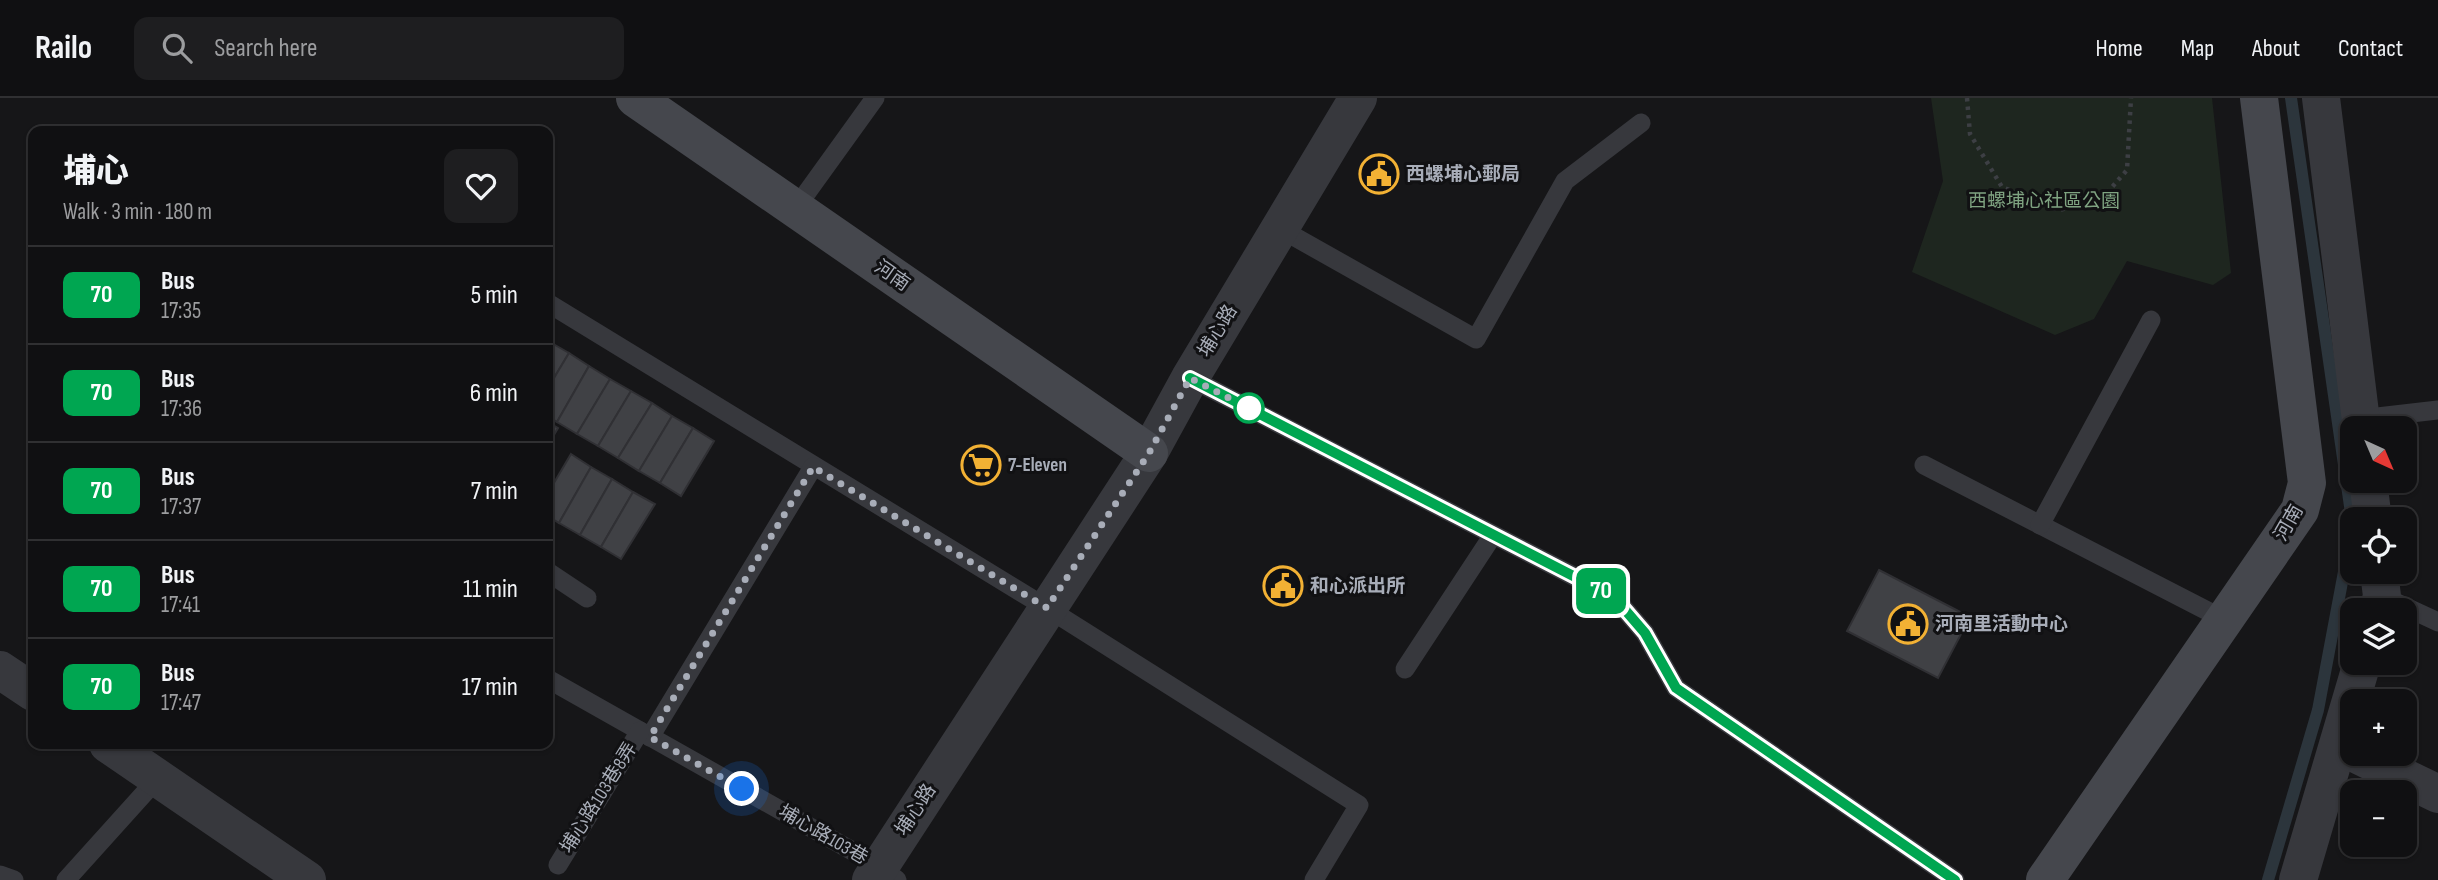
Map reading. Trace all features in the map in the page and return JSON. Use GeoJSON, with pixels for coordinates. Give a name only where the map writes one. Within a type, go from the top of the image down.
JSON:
{"type":"FeatureCollection","features":[{"type":"Feature","properties":{"kind":"street","name":"河南"},"geometry":{"type":"LineString","coordinates":[[635,98],[1149,453]]}},
{"type":"Feature","properties":{"kind":"street","name":"埔心路"},"geometry":{"type":"LineString","coordinates":[[882,876],[1047,608],[1149,453],[1190,378],[1358,98]]}},
{"type":"Feature","properties":{"kind":"street","name":"河南"},"geometry":{"type":"LineString","coordinates":[[2045,880],[2300,510],[2307,483],[2259,98]]}},
{"type":"Feature","properties":{"kind":"street"},"geometry":{"type":"LineString","coordinates":[[2321,98],[2360,416]]}},
{"type":"Feature","properties":{"kind":"street"},"geometry":{"type":"LineString","coordinates":[[0,670],[28,689]]}},
{"type":"Feature","properties":{"kind":"street"},"geometry":{"type":"LineString","coordinates":[[115,749],[307,880]]}},
{"type":"Feature","properties":{"kind":"street"},"geometry":{"type":"LineString","coordinates":[[2298,880],[2342,766]]}},
{"type":"Feature","properties":{"kind":"street"},"geometry":{"type":"LineString","coordinates":[[2379,766],[2438,794]]}},
{"type":"Feature","properties":{"kind":"lane"},"geometry":{"type":"LineString","coordinates":[[795,209],[875,98]]}},
{"type":"Feature","properties":{"kind":"lane"},"geometry":{"type":"LineString","coordinates":[[1279,228],[1476,339],[1565,181],[1641,123]]}},
{"type":"Feature","properties":{"kind":"lane"},"geometry":{"type":"LineString","coordinates":[[553,306],[1047,608],[1359,805],[1314,880]]}},
{"type":"Feature","properties":{"kind":"lane"},"geometry":{"type":"LineString","coordinates":[[2040,524],[2151,320]]}},
{"type":"Feature","properties":{"kind":"lane"},"geometry":{"type":"LineString","coordinates":[[1190,378],[1614,597],[1645,633],[1676,688],[1955,880]]}},
{"type":"Feature","properties":{"kind":"lane"},"geometry":{"type":"LineString","coordinates":[[2405,416],[2438,410]]}},
{"type":"Feature","properties":{"kind":"lane"},"geometry":{"type":"LineString","coordinates":[[1924,465],[2225,620]]}},
{"type":"Feature","properties":{"kind":"lane","name":"埔心路103巷8弄"},"geometry":{"type":"LineString","coordinates":[[558,864],[645,734],[813,467]]}},
{"type":"Feature","properties":{"kind":"lane"},"geometry":{"type":"LineString","coordinates":[[1405,669],[1493,535]]}},
{"type":"Feature","properties":{"kind":"lane"},"geometry":{"type":"LineString","coordinates":[[553,575],[587,597]]}},
{"type":"Feature","properties":{"kind":"lane"},"geometry":{"type":"LineString","coordinates":[[2380,593],[2438,622]]}},
{"type":"Feature","properties":{"kind":"lane","name":"埔心路103巷"},"geometry":{"type":"LineString","coordinates":[[553,682],[882,876]]}},
{"type":"Feature","properties":{"kind":"lane"},"geometry":{"type":"LineString","coordinates":[[66,880],[158,778]]}},
{"type":"Feature","properties":{"kind":"lane"},"geometry":{"type":"LineString","coordinates":[[0,875],[14,880]]}},
{"type":"Feature","properties":{"kind":"path"},"geometry":{"type":"LineString","coordinates":[[1967,98],[1970,134],[2002,187],[2057,210],[2099,202],[2127,170],[2131,98]]}},
{"type":"Feature","properties":{"kind":"green space","name":"西螺埔心社區公園"},"geometry":{"type":"Polygon","coordinates":[[[1931,98],[2212,98],[2231,273],[2213,285],[2127,261],[2094,319],[2055,335],[1912,272],[1943,181],[1931,98]]]}},
{"type":"Feature","properties":{"kind":"building"},"geometry":{"type":"Polygon","coordinates":[[[553,344],[569,353],[553,380],[553,344]]]}},
{"type":"Feature","properties":{"kind":"building"},"geometry":{"type":"Polygon","coordinates":[[[569,353],[589,366],[557,422],[553,419],[553,380],[569,353]]]}},
{"type":"Feature","properties":{"kind":"building"},"geometry":{"type":"Polygon","coordinates":[[[589,366],[610,379],[577,434],[557,422],[589,366]]]}},
{"type":"Feature","properties":{"kind":"building"},"geometry":{"type":"Polygon","coordinates":[[[610,379],[631,391],[598,446],[577,434],[610,379]]]}},
{"type":"Feature","properties":{"kind":"building"},"geometry":{"type":"Polygon","coordinates":[[[631,391],[652,403],[618,458],[598,446],[631,391]]]}},
{"type":"Feature","properties":{"kind":"building"},"geometry":{"type":"Polygon","coordinates":[[[652,403],[672,416],[639,471],[618,458],[652,403]]]}},
{"type":"Feature","properties":{"kind":"building"},"geometry":{"type":"Polygon","coordinates":[[[672,416],[693,428],[660,483],[639,471],[672,416]]]}},
{"type":"Feature","properties":{"kind":"building"},"geometry":{"type":"Polygon","coordinates":[[[693,428],[714,441],[681,496],[660,483],[693,428]]]}},
{"type":"Feature","properties":{"kind":"building"},"geometry":{"type":"Polygon","coordinates":[[[571,454],[591,467],[559,523],[553,519],[553,485],[571,454]]]}},
{"type":"Feature","properties":{"kind":"building"},"geometry":{"type":"Polygon","coordinates":[[[591,467],[612,479],[580,535],[559,523],[591,467]]]}},
{"type":"Feature","properties":{"kind":"building"},"geometry":{"type":"Polygon","coordinates":[[[612,479],[633,492],[601,547],[580,535],[612,479]]]}},
{"type":"Feature","properties":{"kind":"building"},"geometry":{"type":"Polygon","coordinates":[[[633,492],[655,504],[621,559],[601,547],[633,492]]]}},
{"type":"Feature","properties":{"kind":"building","name":"河南里活動中心"},"geometry":{"type":"Polygon","coordinates":[[[1879,570],[1970,617],[1938,678],[1847,631],[1879,570]]]}},
{"type":"Feature","properties":{"kind":"waterway"},"geometry":{"type":"LineString","coordinates":[[2291,98],[2350,507]]}},
{"type":"Feature","properties":{"kind":"waterway"},"geometry":{"type":"LineString","coordinates":[[2268,880],[2318,710],[2342,584]]}},
{"type":"Feature","properties":{"kind":"bus line","name":"70"},"geometry":{"type":"LineString","coordinates":[[1190,378],[1614,597],[1645,633],[1676,688],[1955,880]]}},
{"type":"Feature","properties":{"kind":"place","name":"西螺埔心郵局"},"geometry":{"type":"Point","coordinates":[1379,174]}},
{"type":"Feature","properties":{"kind":"place","name":"7-Eleven"},"geometry":{"type":"Point","coordinates":[981,465]}},
{"type":"Feature","properties":{"kind":"place","name":"和心派出所"},"geometry":{"type":"Point","coordinates":[1283,586]}},
{"type":"Feature","properties":{"kind":"place","name":"河南里活動中心"},"geometry":{"type":"Point","coordinates":[1908,624]}},
{"type":"Feature","properties":{"kind":"route"},"geometry":{"type":"LineString","coordinates":[[742,789],[650,737],[813,467],[1047,608],[1149,453],[1190,378],[1260,414],[1249,408]]}}]}
